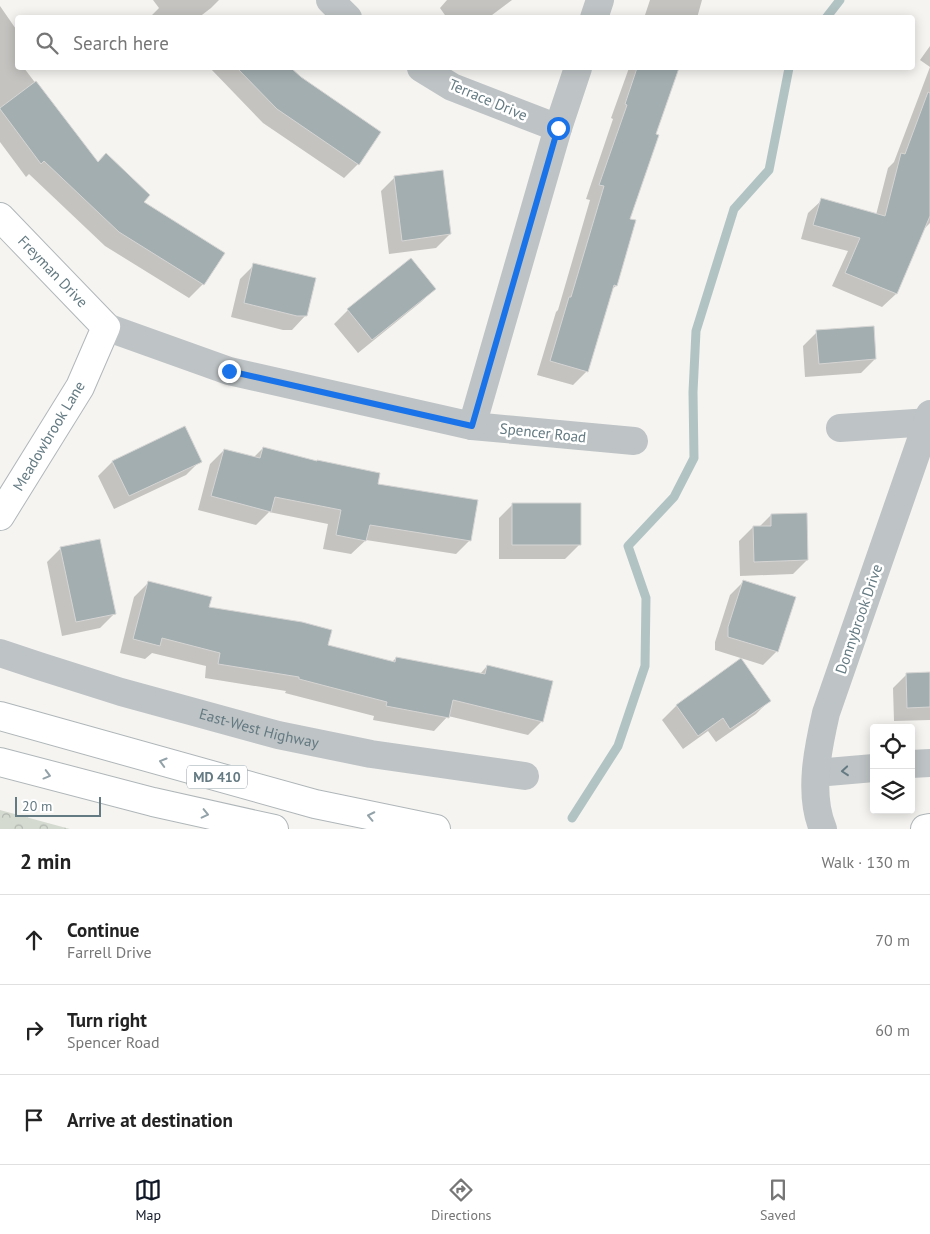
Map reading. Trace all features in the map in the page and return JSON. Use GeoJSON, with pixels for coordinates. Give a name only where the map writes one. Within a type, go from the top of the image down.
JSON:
{"type":"FeatureCollection","features":[{"type":"Feature","properties":{"kind":"main road","name":"Freyman Drive"},"geometry":{"type":"LineString","coordinates":[[0,217],[106,327]]}},
{"type":"Feature","properties":{"kind":"main road","name":"Meadowbrook Lane"},"geometry":{"type":"LineString","coordinates":[[0,516],[80,387],[106,327]]}},
{"type":"Feature","properties":{"kind":"main road","name":"MD 410"},"geometry":{"type":"LineString","coordinates":[[0,716],[315,804],[436,829]]}},
{"type":"Feature","properties":{"kind":"main road","name":"MD 410"},"geometry":{"type":"LineString","coordinates":[[0,762],[153,802],[274,829]]}},
{"type":"Feature","properties":{"kind":"main road"},"geometry":{"type":"LineString","coordinates":[[925,829],[930,828]]}},
{"type":"Feature","properties":{"kind":"street"},"geometry":{"type":"LineString","coordinates":[[330,0],[345,15]]}},
{"type":"Feature","properties":{"kind":"street"},"geometry":{"type":"LineString","coordinates":[[595,15],[600,0]]}},
{"type":"Feature","properties":{"kind":"street","name":"Terrace Drive"},"geometry":{"type":"LineString","coordinates":[[424,70],[452,87],[558,128]]}},
{"type":"Feature","properties":{"kind":"street"},"geometry":{"type":"LineString","coordinates":[[472,426],[558,128],[577,70]]}},
{"type":"Feature","properties":{"kind":"street","name":"Spencer Road"},"geometry":{"type":"LineString","coordinates":[[106,327],[229,371],[472,426],[634,442]]}},
{"type":"Feature","properties":{"kind":"street"},"geometry":{"type":"LineString","coordinates":[[840,428],[929,419]]}},
{"type":"Feature","properties":{"kind":"street","name":"Donnybrook Drive"},"geometry":{"type":"LineString","coordinates":[[824,829],[817,805],[816,773],[819,745],[826,713],[929,419]]}},
{"type":"Feature","properties":{"kind":"street","name":"East-West Highway"},"geometry":{"type":"LineString","coordinates":[[0,653],[122,692],[278,735],[371,754],[525,776]]}},
{"type":"Feature","properties":{"kind":"street"},"geometry":{"type":"LineString","coordinates":[[915,764],[930,763]]}},
{"type":"Feature","properties":{"kind":"street"},"geometry":{"type":"LineString","coordinates":[[816,773],[870,768]]}},
{"type":"Feature","properties":{"kind":"green space"},"geometry":{"type":"Polygon","coordinates":[[[0,810],[70,829],[0,829],[0,810]]]}},
{"type":"Feature","properties":{"kind":"building"},"geometry":{"type":"Polygon","coordinates":[[[239,70],[293,70],[381,132],[359,165],[277,109],[239,70]]]}},
{"type":"Feature","properties":{"kind":"building"},"geometry":{"type":"Polygon","coordinates":[[[636,70],[678,70],[656,134],[659,135],[630,219],[636,220],[617,286],[614,285],[588,372],[550,361],[604,186],[599,185],[627,105],[625,104],[636,70]]]}},
{"type":"Feature","properties":{"kind":"building"},"geometry":{"type":"Polygon","coordinates":[[[36,81],[98,162],[106,153],[150,195],[144,202],[225,253],[204,285],[119,232],[44,161],[41,164],[0,109],[36,81]]]}},
{"type":"Feature","properties":{"kind":"building"},"geometry":{"type":"Polygon","coordinates":[[[928,92],[930,93],[930,216],[897,294],[845,273],[860,238],[813,225],[821,198],[885,216],[901,153],[905,154],[928,92]]]}},
{"type":"Feature","properties":{"kind":"building"},"geometry":{"type":"Polygon","coordinates":[[[443,170],[451,234],[402,241],[394,176],[443,170]]]}},
{"type":"Feature","properties":{"kind":"building"},"geometry":{"type":"Polygon","coordinates":[[[411,258],[436,289],[372,340],[347,309],[411,258]]]}},
{"type":"Feature","properties":{"kind":"building"},"geometry":{"type":"Polygon","coordinates":[[[253,263],[316,278],[307,316],[297,316],[244,303],[253,263]]]}},
{"type":"Feature","properties":{"kind":"building"},"geometry":{"type":"Polygon","coordinates":[[[874,326],[876,359],[819,364],[816,330],[874,326]]]}},
{"type":"Feature","properties":{"kind":"building"},"geometry":{"type":"Polygon","coordinates":[[[185,426],[202,462],[129,496],[112,461],[185,426]]]}},
{"type":"Feature","properties":{"kind":"building"},"geometry":{"type":"Polygon","coordinates":[[[263,447],[317,461],[380,473],[378,484],[478,500],[471,541],[370,525],[366,541],[336,535],[341,510],[275,497],[271,512],[211,496],[224,449],[260,458],[263,447]]]}},
{"type":"Feature","properties":{"kind":"building"},"geometry":{"type":"Polygon","coordinates":[[[512,503],[581,503],[581,545],[512,545],[512,503]]]}},
{"type":"Feature","properties":{"kind":"building"},"geometry":{"type":"Polygon","coordinates":[[[807,513],[808,560],[754,562],[753,526],[771,526],[771,514],[807,513]]]}},
{"type":"Feature","properties":{"kind":"building"},"geometry":{"type":"Polygon","coordinates":[[[100,539],[116,614],[76,622],[60,547],[100,539]]]}},
{"type":"Feature","properties":{"kind":"building"},"geometry":{"type":"Polygon","coordinates":[[[743,580],[796,597],[778,652],[728,637],[728,627],[743,580]]]}},
{"type":"Feature","properties":{"kind":"building"},"geometry":{"type":"Polygon","coordinates":[[[148,581],[212,597],[209,607],[302,622],[332,630],[328,645],[395,662],[396,657],[485,674],[487,665],[553,681],[543,722],[453,700],[449,718],[386,706],[387,702],[299,679],[299,677],[218,664],[220,653],[162,638],[160,646],[133,639],[148,581]]]}},
{"type":"Feature","properties":{"kind":"building"},"geometry":{"type":"Polygon","coordinates":[[[741,658],[771,701],[730,729],[723,718],[698,736],[676,705],[741,658]]]}},
{"type":"Feature","properties":{"kind":"building"},"geometry":{"type":"Polygon","coordinates":[[[930,672],[930,707],[907,708],[906,673],[930,672]]]}},
{"type":"Feature","properties":{"kind":"waterway"},"geometry":{"type":"LineString","coordinates":[[828,15],[840,0]]}},
{"type":"Feature","properties":{"kind":"waterway"},"geometry":{"type":"LineString","coordinates":[[572,818],[618,746],[645,666],[646,598],[628,546],[674,497],[694,458],[693,392],[696,331],[734,209],[769,170],[789,70]]}},
{"type":"Feature","properties":{"kind":"route"},"geometry":{"type":"LineString","coordinates":[[229,371],[472,426],[558,128]]}}]}
